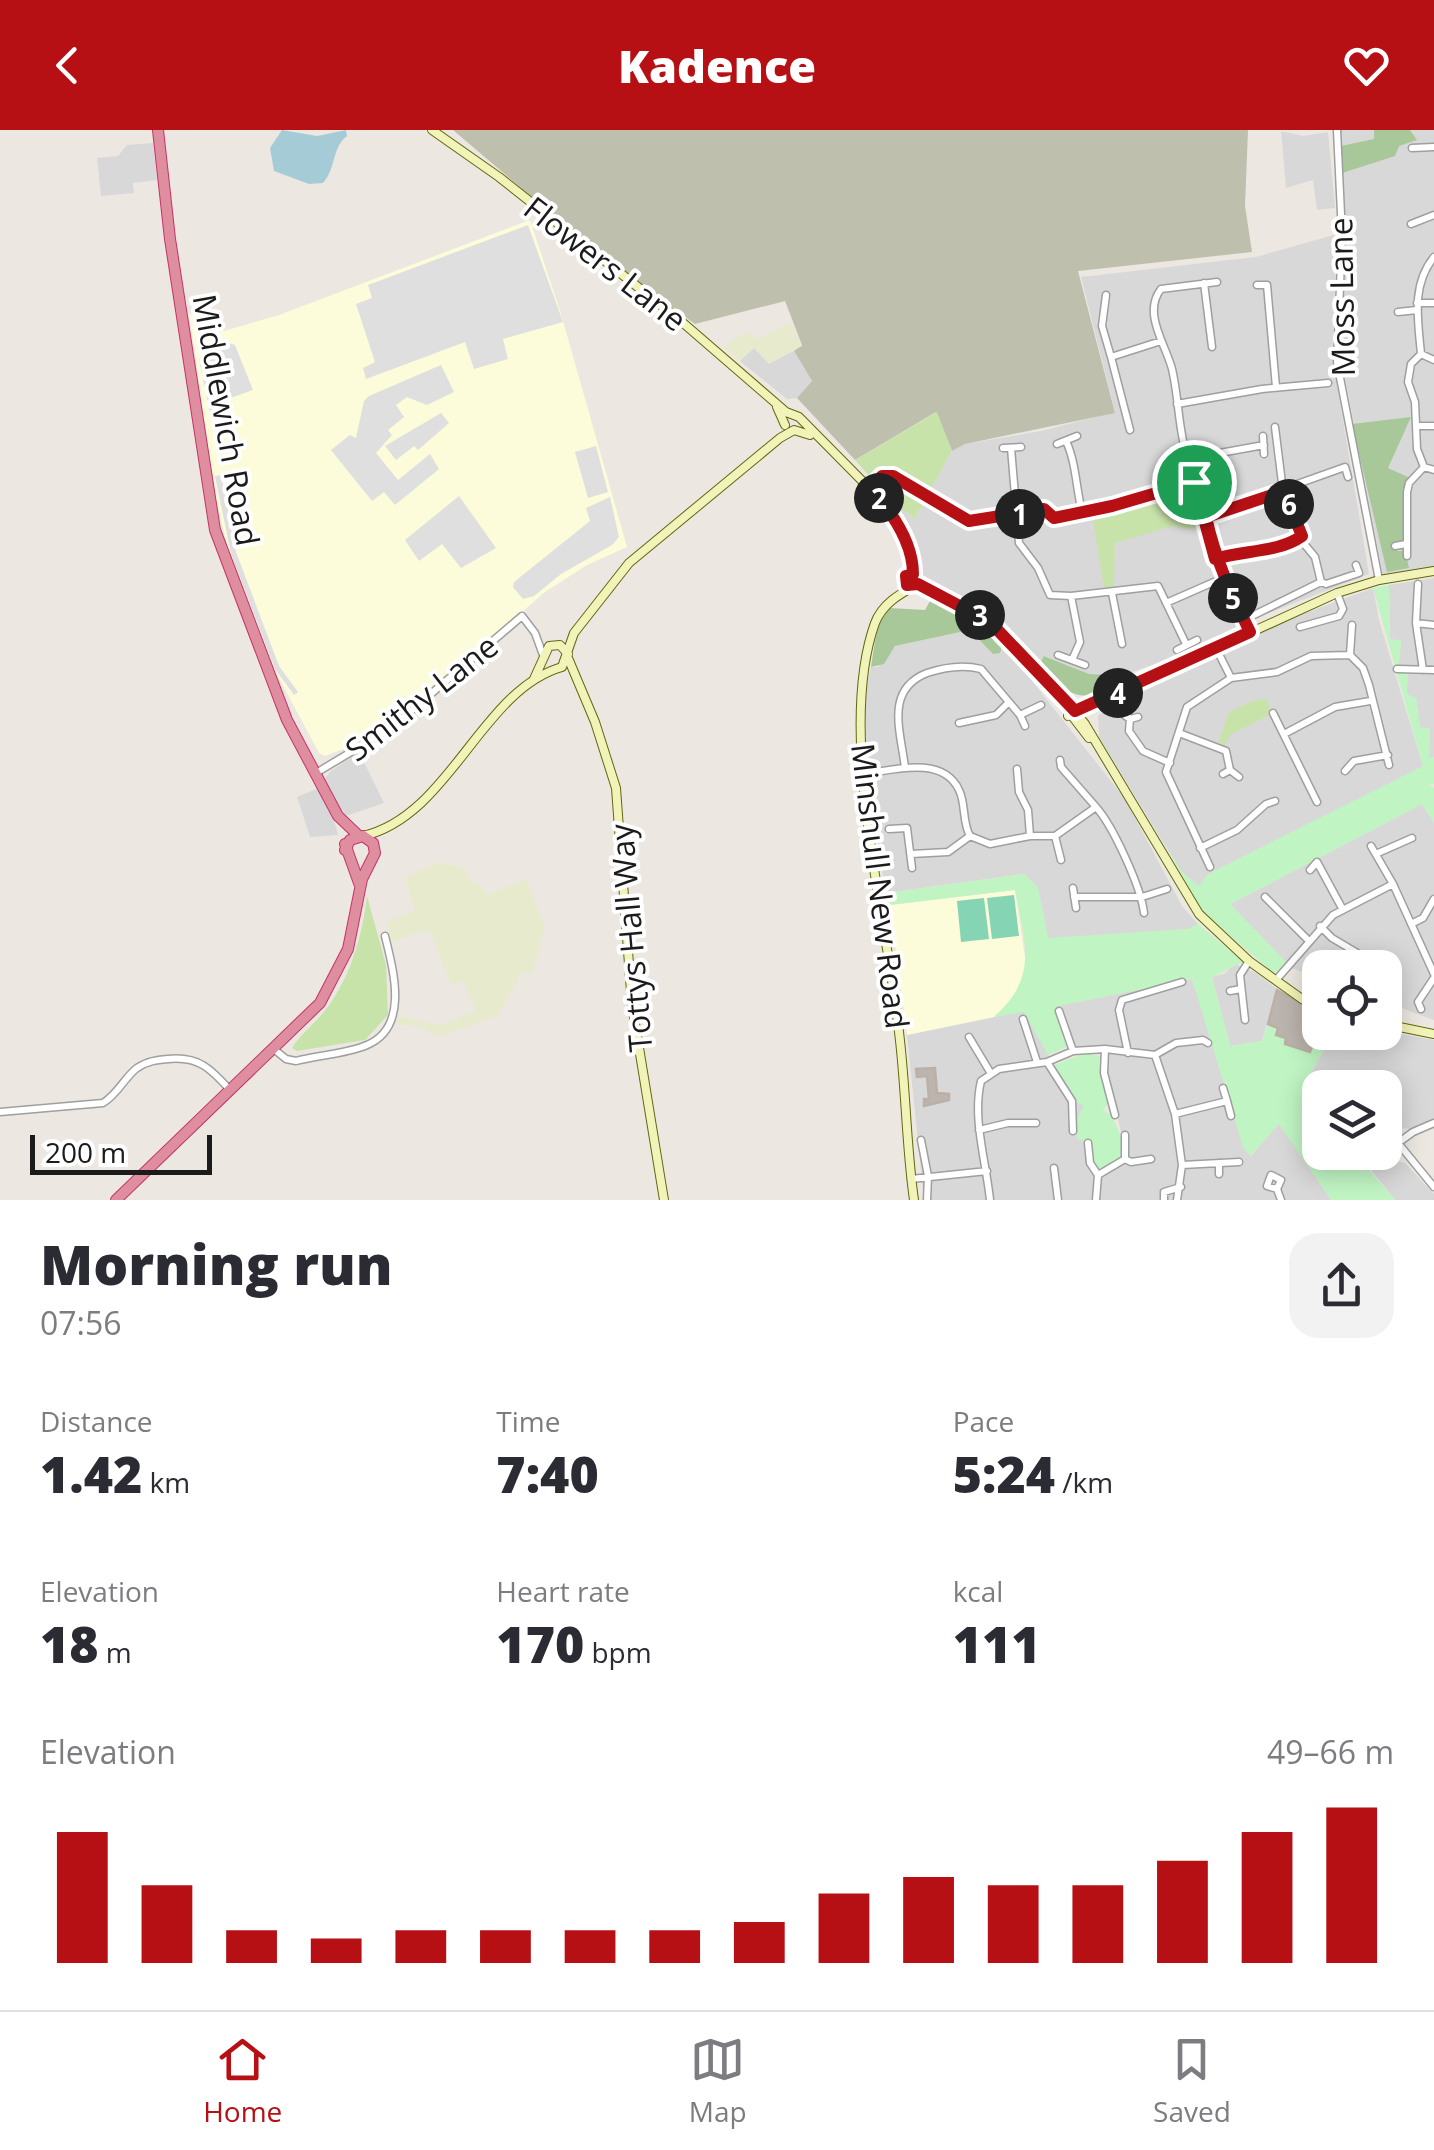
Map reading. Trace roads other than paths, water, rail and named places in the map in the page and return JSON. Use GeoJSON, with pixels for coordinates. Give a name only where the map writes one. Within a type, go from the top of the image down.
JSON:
{"type":"FeatureCollection","features":[{"type":"Feature","properties":{"kind":"highway","name":"Middlewich Road"},"geometry":{"type":"LineString","coordinates":[[158,130],[170,240],[215,530],[287,720],[338,816],[350,831],[361,836]]}},
{"type":"Feature","properties":{"kind":"highway","name":"Middlewich Road"},"geometry":{"type":"LineString","coordinates":[[338,816],[346,850]]}},
{"type":"Feature","properties":{"kind":"highway"},"geometry":{"type":"LineString","coordinates":[[116,1200],[275,1050],[313,1011],[337,976],[351,939],[360,889],[376,848],[361,836],[350,840],[346,850],[360,889]]}},
{"type":"Feature","properties":{"kind":"highway"},"geometry":{"type":"LineString","coordinates":[[353,864],[370,863]]}},
{"type":"Feature","properties":{"kind":"street","name":"Flowers Lane"},"geometry":{"type":"LineString","coordinates":[[432,130],[499,177],[800,421]]}},
{"type":"Feature","properties":{"kind":"street","name":"Moss Lane"},"geometry":{"type":"LineString","coordinates":[[1337,130],[1342,235],[1337,362],[1379,580]]}},
{"type":"Feature","properties":{"kind":"street"},"geometry":{"type":"LineString","coordinates":[[1412,148],[1434,147]]}},
{"type":"Feature","properties":{"kind":"street"},"geometry":{"type":"LineString","coordinates":[[1412,224],[1434,215]]}},
{"type":"Feature","properties":{"kind":"street"},"geometry":{"type":"LineString","coordinates":[[1424,467],[1408,382],[1411,364],[1421,354],[1417,307],[1423,270],[1434,257]]}},
{"type":"Feature","properties":{"kind":"street"},"geometry":{"type":"LineString","coordinates":[[1217,282],[1168,285],[1156,296],[1154,317],[1172,371],[1187,459],[1215,559],[1250,632]]}},
{"type":"Feature","properties":{"kind":"street"},"geometry":{"type":"LineString","coordinates":[[1204,283],[1212,347]]}},
{"type":"Feature","properties":{"kind":"street"},"geometry":{"type":"LineString","coordinates":[[1257,285],[1267,284],[1276,388]]}},
{"type":"Feature","properties":{"kind":"street"},"geometry":{"type":"LineString","coordinates":[[1106,295],[1102,326],[1130,430]]}},
{"type":"Feature","properties":{"kind":"street"},"geometry":{"type":"LineString","coordinates":[[1398,312],[1434,303]]}},
{"type":"Feature","properties":{"kind":"street"},"geometry":{"type":"LineString","coordinates":[[1111,357],[1161,341]]}},
{"type":"Feature","properties":{"kind":"street"},"geometry":{"type":"LineString","coordinates":[[1421,354],[1434,360]]}},
{"type":"Feature","properties":{"kind":"street"},"geometry":{"type":"LineString","coordinates":[[1177,404],[1328,383]]}},
{"type":"Feature","properties":{"kind":"street","name":"Flowers Lane"},"geometry":{"type":"LineString","coordinates":[[775,404],[789,427]]}},
{"type":"Feature","properties":{"kind":"street"},"geometry":{"type":"LineString","coordinates":[[789,427],[792,415]]}},
{"type":"Feature","properties":{"kind":"street"},"geometry":{"type":"LineString","coordinates":[[1117,424],[1128,420]]}},
{"type":"Feature","properties":{"kind":"street"},"geometry":{"type":"LineString","coordinates":[[361,836],[388,827],[415,808],[534,679],[543,657],[554,644],[574,633],[630,563],[800,421],[870,488],[902,532],[913,574],[918,578],[913,585],[990,622],[1092,740],[1157,839],[1192,903],[1250,960],[1302,996]]}},
{"type":"Feature","properties":{"kind":"street"},"geometry":{"type":"LineString","coordinates":[[1418,426],[1434,426]]}},
{"type":"Feature","properties":{"kind":"street"},"geometry":{"type":"LineString","coordinates":[[789,427],[814,436]]}},
{"type":"Feature","properties":{"kind":"street"},"geometry":{"type":"LineString","coordinates":[[1287,436],[1275,431],[1284,491],[1301,538],[1315,558],[1321,582]]}},
{"type":"Feature","properties":{"kind":"street"},"geometry":{"type":"LineString","coordinates":[[1076,436],[1061,442],[1074,459],[1074,484],[1082,512]]}},
{"type":"Feature","properties":{"kind":"street"},"geometry":{"type":"LineString","coordinates":[[1187,459],[1264,450],[1263,436]]}},
{"type":"Feature","properties":{"kind":"street"},"geometry":{"type":"LineString","coordinates":[[1022,447],[1007,448],[1019,543],[1042,576],[1045,590],[1070,596],[1158,586],[1186,644]]}},
{"type":"Feature","properties":{"kind":"street"},"geometry":{"type":"LineString","coordinates":[[1206,517],[1238,502],[1284,491],[1345,467],[1348,477]]}},
{"type":"Feature","properties":{"kind":"street"},"geometry":{"type":"LineString","coordinates":[[1424,467],[1434,470]]}},
{"type":"Feature","properties":{"kind":"street"},"geometry":{"type":"LineString","coordinates":[[1407,556],[1409,483],[1424,467]]}},
{"type":"Feature","properties":{"kind":"street"},"geometry":{"type":"LineString","coordinates":[[870,488],[888,474],[964,521],[1044,509],[1054,518],[1194,482]]}},
{"type":"Feature","properties":{"kind":"street"},"geometry":{"type":"LineString","coordinates":[[1215,559],[1301,538]]}},
{"type":"Feature","properties":{"kind":"street"},"geometry":{"type":"LineString","coordinates":[[1395,546],[1406,544]]}},
{"type":"Feature","properties":{"kind":"street"},"geometry":{"type":"LineString","coordinates":[[1252,616],[1321,582],[1326,584],[1359,573],[1356,565]]}},
{"type":"Feature","properties":{"kind":"street"},"geometry":{"type":"LineString","coordinates":[[1072,714],[1337,594],[1379,580],[1434,571]]}},
{"type":"Feature","properties":{"kind":"street"},"geometry":{"type":"LineString","coordinates":[[1166,603],[1223,578]]}},
{"type":"Feature","properties":{"kind":"street","name":"Minshull New Road"},"geometry":{"type":"LineString","coordinates":[[913,585],[880,614],[870,644],[862,708],[864,774],[900,1032],[914,1200]]}},
{"type":"Feature","properties":{"kind":"street"},"geometry":{"type":"LineString","coordinates":[[1424,670],[1416,623],[1418,589],[1428,594]]}},
{"type":"Feature","properties":{"kind":"street"},"geometry":{"type":"LineString","coordinates":[[1112,593],[1122,644]]}},
{"type":"Feature","properties":{"kind":"street"},"geometry":{"type":"LineString","coordinates":[[1300,627],[1339,616],[1343,609],[1337,594]]}},
{"type":"Feature","properties":{"kind":"street"},"geometry":{"type":"LineString","coordinates":[[1070,596],[1080,642],[1072,660]]}},
{"type":"Feature","properties":{"kind":"street","name":"Smithy Lane"},"geometry":{"type":"LineString","coordinates":[[316,773],[392,728],[522,616],[536,634]]}},
{"type":"Feature","properties":{"kind":"street"},"geometry":{"type":"LineString","coordinates":[[1416,623],[1434,625]]}},
{"type":"Feature","properties":{"kind":"street"},"geometry":{"type":"LineString","coordinates":[[1352,624],[1350,655],[1362,668],[1389,765]]}},
{"type":"Feature","properties":{"kind":"street"},"geometry":{"type":"LineString","coordinates":[[534,679],[556,670],[568,656],[574,633]]}},
{"type":"Feature","properties":{"kind":"street"},"geometry":{"type":"LineString","coordinates":[[536,634],[568,656]]}},
{"type":"Feature","properties":{"kind":"street"},"geometry":{"type":"LineString","coordinates":[[536,634],[543,657]]}},
{"type":"Feature","properties":{"kind":"street"},"geometry":{"type":"LineString","coordinates":[[1177,650],[1197,640]]}},
{"type":"Feature","properties":{"kind":"street"},"geometry":{"type":"LineString","coordinates":[[1216,648],[1231,678]]}},
{"type":"Feature","properties":{"kind":"street"},"geometry":{"type":"LineString","coordinates":[[1058,655],[1085,665]]}},
{"type":"Feature","properties":{"kind":"street"},"geometry":{"type":"LineString","coordinates":[[1210,867],[1167,780],[1178,733],[1193,700],[1231,678],[1277,672],[1311,656],[1350,655]]}},
{"type":"Feature","properties":{"kind":"street","name":"Tottys Hall Way"},"geometry":{"type":"LineString","coordinates":[[568,656],[575,682],[596,722],[616,788],[634,1019],[664,1200]]}},
{"type":"Feature","properties":{"kind":"street","name":"Tottys Hall Way"},"geometry":{"type":"LineString","coordinates":[[543,657],[575,682]]}},
{"type":"Feature","properties":{"kind":"street"},"geometry":{"type":"LineString","coordinates":[[905,768],[898,710],[900,694],[913,679],[946,667],[975,667],[986,673],[994,689],[1026,726]]}},
{"type":"Feature","properties":{"kind":"street"},"geometry":{"type":"LineString","coordinates":[[1396,668],[1434,670]]}},
{"type":"Feature","properties":{"kind":"street"},"geometry":{"type":"LineString","coordinates":[[1284,734],[1334,707],[1370,701]]}},
{"type":"Feature","properties":{"kind":"street"},"geometry":{"type":"LineString","coordinates":[[965,724],[996,715],[1009,702]]}},
{"type":"Feature","properties":{"kind":"street"},"geometry":{"type":"LineString","coordinates":[[1020,715],[1041,705]]}},
{"type":"Feature","properties":{"kind":"street"},"geometry":{"type":"LineString","coordinates":[[1273,713],[1317,802]]}},
{"type":"Feature","properties":{"kind":"street"},"geometry":{"type":"LineString","coordinates":[[1130,717],[1129,731],[1144,751],[1170,762]]}},
{"type":"Feature","properties":{"kind":"street"},"geometry":{"type":"LineString","coordinates":[[1178,733],[1226,751],[1227,772],[1239,776]]}},
{"type":"Feature","properties":{"kind":"street"},"geometry":{"type":"LineString","coordinates":[[1345,770],[1354,761],[1388,755]]}},
{"type":"Feature","properties":{"kind":"street"},"geometry":{"type":"LineString","coordinates":[[1059,766],[1114,833],[1142,896],[1144,912]]}},
{"type":"Feature","properties":{"kind":"street"},"geometry":{"type":"LineString","coordinates":[[864,774],[933,768],[952,780],[960,792],[970,836]]}},
{"type":"Feature","properties":{"kind":"street"},"geometry":{"type":"LineString","coordinates":[[1014,771],[1028,810],[1030,836]]}},
{"type":"Feature","properties":{"kind":"street"},"geometry":{"type":"LineString","coordinates":[[1200,848],[1237,830],[1266,804],[1275,801]]}},
{"type":"Feature","properties":{"kind":"street"},"geometry":{"type":"LineString","coordinates":[[970,836],[990,844],[1030,836],[1055,836],[1096,807]]}},
{"type":"Feature","properties":{"kind":"street"},"geometry":{"type":"LineString","coordinates":[[889,828],[909,824],[912,868]]}},
{"type":"Feature","properties":{"kind":"street"},"geometry":{"type":"LineString","coordinates":[[376,848],[388,827]]}},
{"type":"Feature","properties":{"kind":"street"},"geometry":{"type":"LineString","coordinates":[[911,854],[948,852],[970,836]]}},
{"type":"Feature","properties":{"kind":"street"},"geometry":{"type":"LineString","coordinates":[[1055,836],[1062,860]]}},
{"type":"Feature","properties":{"kind":"street"},"geometry":{"type":"LineString","coordinates":[[1378,853],[1411,838]]}},
{"type":"Feature","properties":{"kind":"street"},"geometry":{"type":"LineString","coordinates":[[1371,846],[1378,853],[1434,976],[1417,1006]]}},
{"type":"Feature","properties":{"kind":"street"},"geometry":{"type":"LineString","coordinates":[[1310,870],[1317,862],[1344,910]]}},
{"type":"Feature","properties":{"kind":"street"},"geometry":{"type":"LineString","coordinates":[[1276,980],[1320,926],[1392,884]]}},
{"type":"Feature","properties":{"kind":"street"},"geometry":{"type":"LineString","coordinates":[[1076,908],[1073,893],[1142,896],[1167,889]]}},
{"type":"Feature","properties":{"kind":"street"},"geometry":{"type":"LineString","coordinates":[[1264,897],[1308,940]]}},
{"type":"Feature","properties":{"kind":"street"},"geometry":{"type":"LineString","coordinates":[[1411,924],[1422,918],[1434,899]]}},
{"type":"Feature","properties":{"kind":"street"},"geometry":{"type":"LineString","coordinates":[[1264,912],[1271,905]]}},
{"type":"Feature","properties":{"kind":"street"},"geometry":{"type":"LineString","coordinates":[[1320,926],[1352,950]]}},
{"type":"Feature","properties":{"kind":"street"},"geometry":{"type":"LineString","coordinates":[[275,1050],[296,1061],[362,1047],[379,1038],[391,1018],[396,986],[385,936]]}},
{"type":"Feature","properties":{"kind":"street"},"geometry":{"type":"LineString","coordinates":[[1245,1020],[1240,974],[1250,960]]}},
{"type":"Feature","properties":{"kind":"street"},"geometry":{"type":"LineString","coordinates":[[1128,1052],[1119,1010],[1122,1000],[1182,982]]}},
{"type":"Feature","properties":{"kind":"street"},"geometry":{"type":"LineString","coordinates":[[1230,991],[1241,989]]}},
{"type":"Feature","properties":{"kind":"street"},"geometry":{"type":"LineString","coordinates":[[1059,1010],[1073,1051]]}},
{"type":"Feature","properties":{"kind":"street"},"geometry":{"type":"LineString","coordinates":[[1022,1019],[1038,1062]]}},
{"type":"Feature","properties":{"kind":"street"},"geometry":{"type":"LineString","coordinates":[[1402,1027],[1434,1034]]}},
{"type":"Feature","properties":{"kind":"street"},"geometry":{"type":"LineString","coordinates":[[967,1042],[990,1072]]}},
{"type":"Feature","properties":{"kind":"street"},"geometry":{"type":"LineString","coordinates":[[990,1200],[978,1095],[981,1081],[990,1072],[1047,1062],[1073,1051],[1105,1048],[1155,1056],[1176,1043],[1208,1043]]}},
{"type":"Feature","properties":{"kind":"street"},"geometry":{"type":"LineString","coordinates":[[1104,1108],[1114,1111],[1104,1074],[1105,1048]]}},
{"type":"Feature","properties":{"kind":"street"},"geometry":{"type":"LineString","coordinates":[[1155,1056],[1175,1114],[1182,1166],[1177,1200]]}},
{"type":"Feature","properties":{"kind":"street"},"geometry":{"type":"LineString","coordinates":[[0,1112],[103,1103],[136,1068],[152,1060],[188,1058],[204,1063],[231,1091]]}},
{"type":"Feature","properties":{"kind":"street"},"geometry":{"type":"LineString","coordinates":[[1047,1062],[1078,1107],[1073,1131]]}},
{"type":"Feature","properties":{"kind":"street"},"geometry":{"type":"LineString","coordinates":[[1223,1088],[1231,1116]]}},
{"type":"Feature","properties":{"kind":"street"},"geometry":{"type":"LineString","coordinates":[[1175,1114],[1226,1101]]}},
{"type":"Feature","properties":{"kind":"street"},"geometry":{"type":"LineString","coordinates":[[979,1130],[1008,1123],[1036,1123]]}},
{"type":"Feature","properties":{"kind":"street"},"geometry":{"type":"LineString","coordinates":[[1402,1140],[1434,1123]]}},
{"type":"Feature","properties":{"kind":"street"},"geometry":{"type":"LineString","coordinates":[[1125,1134],[1125,1159]]}},
{"type":"Feature","properties":{"kind":"street"},"geometry":{"type":"LineString","coordinates":[[921,1140],[926,1153],[927,1200]]}},
{"type":"Feature","properties":{"kind":"street"},"geometry":{"type":"LineString","coordinates":[[1088,1143],[1090,1163],[1098,1175],[1096,1200]]}},
{"type":"Feature","properties":{"kind":"street"},"geometry":{"type":"LineString","coordinates":[[1402,1150],[1434,1188]]}},
{"type":"Feature","properties":{"kind":"street"},"geometry":{"type":"LineString","coordinates":[[1125,1159],[1151,1159]]}},
{"type":"Feature","properties":{"kind":"street"},"geometry":{"type":"LineString","coordinates":[[1098,1175],[1125,1159]]}},
{"type":"Feature","properties":{"kind":"street"},"geometry":{"type":"LineString","coordinates":[[1182,1166],[1239,1162]]}},
{"type":"Feature","properties":{"kind":"street"},"geometry":{"type":"LineString","coordinates":[[1219,1164],[1220,1174]]}},
{"type":"Feature","properties":{"kind":"street"},"geometry":{"type":"LineString","coordinates":[[910,1179],[988,1171]]}},
{"type":"Feature","properties":{"kind":"street"},"geometry":{"type":"LineString","coordinates":[[1058,1200],[1055,1172],[1065,1174]]}},
{"type":"Feature","properties":{"kind":"street"},"geometry":{"type":"LineString","coordinates":[[1164,1200],[1164,1192],[1181,1187]]}},
{"type":"Feature","properties":{"kind":"street"},"geometry":{"type":"LineString","coordinates":[[1277,1189],[1281,1200]]}},
{"type":"Feature","properties":{"kind":"water"},"geometry":{"type":"Polygon","coordinates":[[[282,130],[317,136],[346,130],[347,136],[323,183],[309,184],[274,171],[270,148],[282,130]]]}}]}
